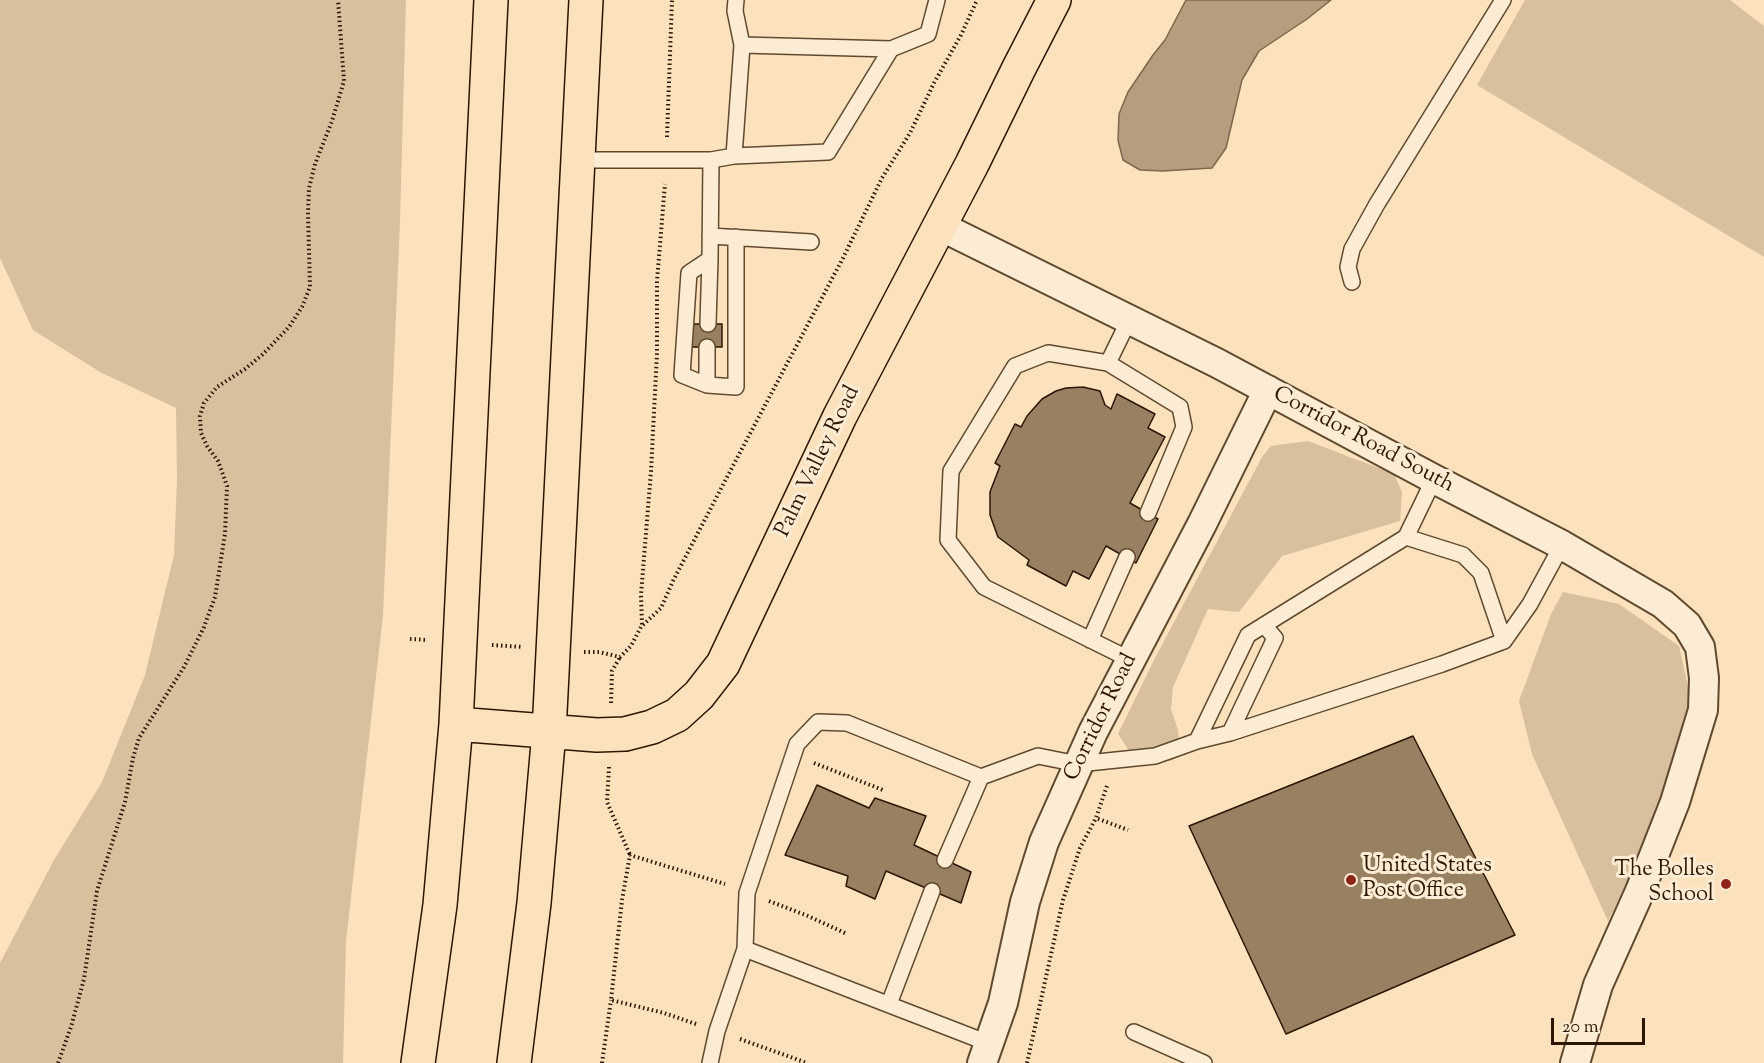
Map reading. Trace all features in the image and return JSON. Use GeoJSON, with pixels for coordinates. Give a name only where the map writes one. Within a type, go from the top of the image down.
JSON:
{"type":"FeatureCollection","features":[{"type":"Feature","properties":{"kind":"main road"},"geometry":{"type":"LineString","coordinates":[[418,1063],[440,905],[456,724],[491,0]]}},
{"type":"Feature","properties":{"kind":"main road"},"geometry":{"type":"LineString","coordinates":[[514,1063],[534,903],[549,732],[586,0]]}},
{"type":"Feature","properties":{"kind":"main road","name":"Palm Valley Road"},"geometry":{"type":"LineString","coordinates":[[456,724],[597,735],[625,734],[652,727],[677,715],[699,695],[723,664],[840,416],[940,226],[1054,0]]}},
{"type":"Feature","properties":{"kind":"street","name":"Corridor Road South"},"geometry":{"type":"LineString","coordinates":[[940,226],[1268,390],[1562,545],[1663,604],[1688,625],[1700,647],[1704,678],[1703,710],[1676,802],[1598,986],[1575,1063]]}},
{"type":"Feature","properties":{"kind":"street","name":"Corridor Road"},"geometry":{"type":"LineString","coordinates":[[985,1053],[1002,1003],[1025,902],[1044,842],[1093,732],[1202,524],[1268,390]]}},
{"type":"Feature","properties":{"kind":"lane"},"geometry":{"type":"LineString","coordinates":[[734,156],[742,45],[735,10],[736,0]]}},
{"type":"Feature","properties":{"kind":"lane"},"geometry":{"type":"LineString","coordinates":[[742,45],[891,49],[928,33],[937,0]]}},
{"type":"Feature","properties":{"kind":"lane"},"geometry":{"type":"LineString","coordinates":[[1353,282],[1348,267],[1352,249],[1377,204],[1503,0]]}},
{"type":"Feature","properties":{"kind":"lane"},"geometry":{"type":"LineString","coordinates":[[579,160],[711,160],[734,156],[828,152],[891,49]]}},
{"type":"Feature","properties":{"kind":"lane"},"geometry":{"type":"LineString","coordinates":[[708,324],[711,160]]}},
{"type":"Feature","properties":{"kind":"lane"},"geometry":{"type":"LineString","coordinates":[[710,236],[811,243]]}},
{"type":"Feature","properties":{"kind":"lane"},"geometry":{"type":"LineString","coordinates":[[710,259],[689,273],[682,375],[707,386],[736,387],[736,237]]}},
{"type":"Feature","properties":{"kind":"lane"},"geometry":{"type":"LineString","coordinates":[[1107,363],[1129,320]]}},
{"type":"Feature","properties":{"kind":"lane"},"geometry":{"type":"LineString","coordinates":[[707,347],[707,386]]}},
{"type":"Feature","properties":{"kind":"lane"},"geometry":{"type":"LineString","coordinates":[[1131,660],[984,587],[948,540],[951,471],[1015,366],[1048,353],[1107,363],[1180,407],[1184,427],[1148,513]]}},
{"type":"Feature","properties":{"kind":"lane"},"geometry":{"type":"LineString","coordinates":[[1197,741],[1248,635],[1406,537],[1434,479]]}},
{"type":"Feature","properties":{"kind":"lane"},"geometry":{"type":"LineString","coordinates":[[1406,537],[1463,555],[1480,573],[1504,641]]}},
{"type":"Feature","properties":{"kind":"lane"},"geometry":{"type":"LineString","coordinates":[[710,1063],[717,1031],[745,949],[747,893],[797,744],[818,722],[847,723],[981,777],[1038,756],[1078,764],[1155,756],[1442,664],[1504,641],[1530,604],[1562,545]]}},
{"type":"Feature","properties":{"kind":"lane"},"geometry":{"type":"LineString","coordinates":[[1090,640],[1126,557]]}},
{"type":"Feature","properties":{"kind":"lane"},"geometry":{"type":"LineString","coordinates":[[1230,733],[1275,638],[1264,624]]}},
{"type":"Feature","properties":{"kind":"lane"},"geometry":{"type":"LineString","coordinates":[[945,860],[981,777]]}},
{"type":"Feature","properties":{"kind":"lane"},"geometry":{"type":"LineString","coordinates":[[889,1005],[932,891]]}},
{"type":"Feature","properties":{"kind":"lane"},"geometry":{"type":"LineString","coordinates":[[745,949],[889,1005],[985,1053]]}},
{"type":"Feature","properties":{"kind":"lane"},"geometry":{"type":"LineString","coordinates":[[1134,1032],[1204,1063]]}},
{"type":"Feature","properties":{"kind":"path"},"geometry":{"type":"LineString","coordinates":[[58,1063],[84,979],[97,891],[125,801],[139,738],[184,667],[204,627],[214,597],[225,534],[227,486],[218,461],[201,433],[200,416],[204,403],[217,387],[262,355],[289,327],[302,307],[310,287],[309,188],[344,81],[338,0]]}},
{"type":"Feature","properties":{"kind":"path"},"geometry":{"type":"LineString","coordinates":[[642,625],[641,595],[651,471],[657,353],[657,281],[666,159],[672,0]]}},
{"type":"Feature","properties":{"kind":"path"},"geometry":{"type":"LineString","coordinates":[[410,639],[599,652],[620,657],[631,646],[642,625],[661,608],[726,479],[843,258],[882,178],[910,134],[977,0]]}},
{"type":"Feature","properties":{"kind":"path"},"geometry":{"type":"LineString","coordinates":[[811,773],[814,763],[883,790]]}},
{"type":"Feature","properties":{"kind":"path"},"geometry":{"type":"LineString","coordinates":[[1027,1063],[1063,900],[1080,848],[1096,818],[1107,786]]}},
{"type":"Feature","properties":{"kind":"path"},"geometry":{"type":"LineString","coordinates":[[1096,818],[1128,830]]}},
{"type":"Feature","properties":{"kind":"path"},"geometry":{"type":"LineString","coordinates":[[602,1063],[622,900],[630,855],[714,879],[847,934]]}},
{"type":"Feature","properties":{"kind":"path"},"geometry":{"type":"LineString","coordinates":[[611,1000],[664,1013],[807,1063]]}},
{"type":"Feature","properties":{"kind":"shaded area"},"geometry":{"type":"Polygon","coordinates":[[[0,0],[406,0],[400,222],[383,615],[346,941],[343,1063],[0,1063],[0,963],[54,860],[102,782],[145,675],[174,555],[177,480],[176,408],[100,372],[33,330],[0,258],[0,0]]]}},
{"type":"Feature","properties":{"kind":"shaded area"},"geometry":{"type":"Polygon","coordinates":[[[1186,0],[1331,0],[1259,51],[1242,80],[1226,148],[1212,168],[1140,170],[1123,160],[1118,140],[1119,114],[1128,92],[1165,40],[1186,0]]]}},
{"type":"Feature","properties":{"kind":"shaded area"},"geometry":{"type":"Polygon","coordinates":[[[1525,0],[1730,0],[1764,26],[1764,257],[1477,85],[1525,0]]]}},
{"type":"Feature","properties":{"kind":"shaded area"},"geometry":{"type":"Polygon","coordinates":[[[1308,441],[1394,474],[1402,492],[1400,521],[1282,556],[1239,612],[1208,609],[1173,687],[1171,709],[1178,730],[1181,756],[1170,761],[1143,757],[1128,749],[1118,734],[1156,656],[1262,457],[1271,446],[1308,441]]]}},
{"type":"Feature","properties":{"kind":"shaded area"},"geometry":{"type":"Polygon","coordinates":[[[1563,592],[1619,604],[1679,646],[1695,717],[1667,803],[1608,921],[1532,754],[1519,701],[1551,614],[1563,592]]]}},
{"type":"Feature","properties":{"kind":"building"},"geometry":{"type":"Polygon","coordinates":[[[691,324],[722,324],[722,347],[690,347],[691,324]]]}},
{"type":"Feature","properties":{"kind":"building"},"geometry":{"type":"Polygon","coordinates":[[[1083,387],[1100,391],[1105,405],[1111,409],[1117,394],[1155,414],[1148,428],[1165,437],[1130,503],[1158,519],[1136,563],[1106,546],[1089,579],[1073,571],[1066,586],[1027,565],[1029,560],[998,537],[990,515],[990,492],[1000,466],[995,463],[1015,424],[1021,427],[1027,416],[1042,399],[1056,391],[1083,387]]]}},
{"type":"Feature","properties":{"kind":"building","name":"United States Post Office"},"geometry":{"type":"Polygon","coordinates":[[[1413,736],[1515,935],[1286,1034],[1189,826],[1413,736]]]}},
{"type":"Feature","properties":{"kind":"building"},"geometry":{"type":"Polygon","coordinates":[[[817,785],[869,808],[875,798],[926,816],[914,845],[971,872],[961,903],[886,871],[875,899],[846,886],[848,876],[785,855],[817,785]]]}},
{"type":"Feature","properties":{"kind":"place","name":"United States Post Office"},"geometry":{"type":"Point","coordinates":[1351,880]}},
{"type":"Feature","properties":{"kind":"place","name":"The Bolles School"},"geometry":{"type":"Point","coordinates":[1726,884]}}]}
